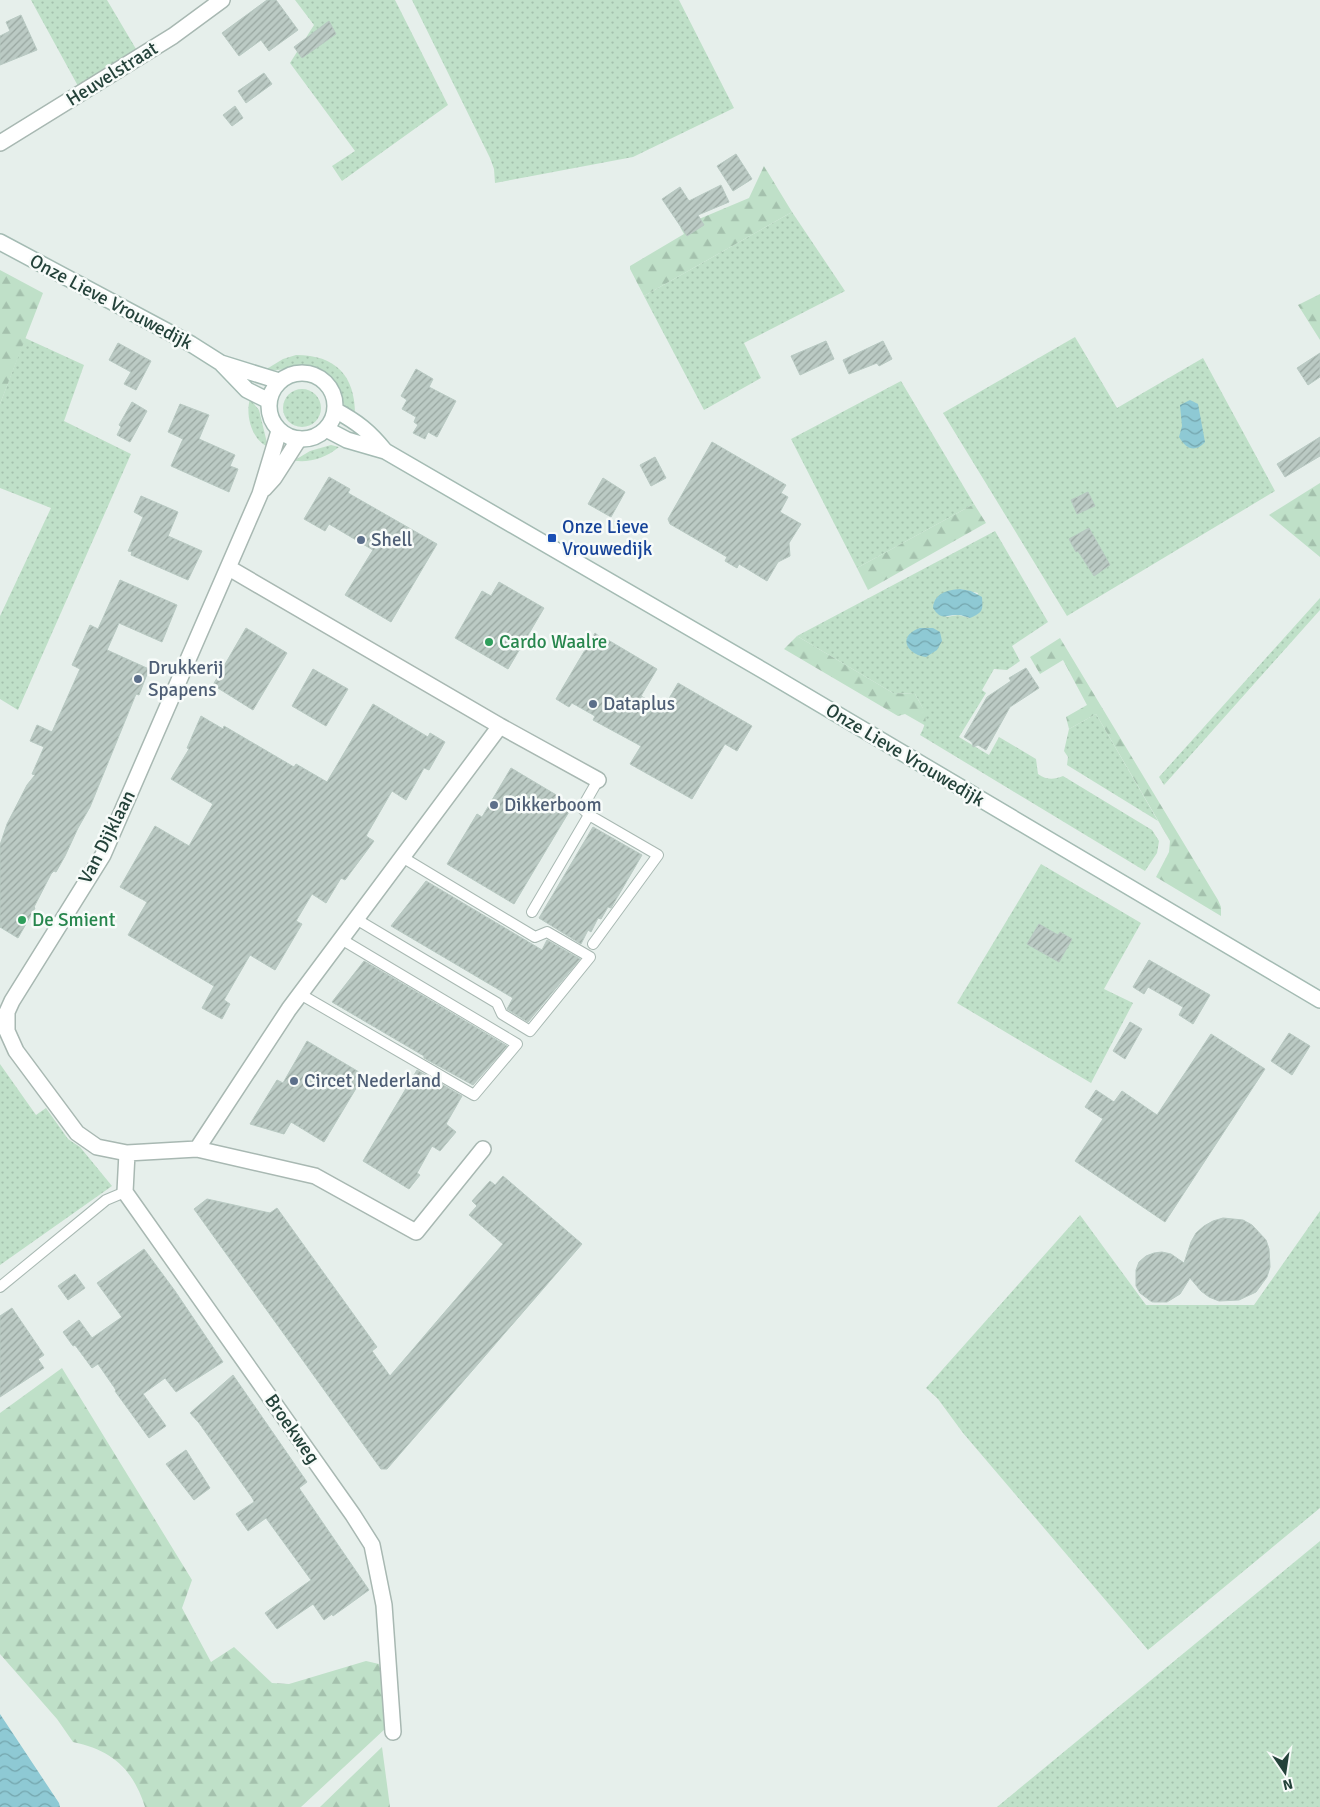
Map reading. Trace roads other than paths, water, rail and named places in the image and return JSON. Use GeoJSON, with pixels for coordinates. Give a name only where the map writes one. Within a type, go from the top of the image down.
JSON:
{"type":"FeatureCollection","features":[{"type":"Feature","properties":{"kind":"street","name":"Heuvelstraat"},"geometry":{"type":"LineString","coordinates":[[0,143],[173,36],[222,0]]}},
{"type":"Feature","properties":{"kind":"street","name":"Onze Lieve Vrouwedijk"},"geometry":{"type":"LineString","coordinates":[[0,242],[191,344],[221,363],[247,390],[269,401]]}},
{"type":"Feature","properties":{"kind":"street","name":"Onze Lieve Vrouwedijk"},"geometry":{"type":"LineString","coordinates":[[221,363],[279,381]]}},
{"type":"Feature","properties":{"kind":"street"},"geometry":{"type":"LineString","coordinates":[[300,373],[312,374],[322,379],[330,388],[334,398],[335,410],[332,421],[326,429],[313,437],[299,439],[289,437],[280,431],[272,422],[269,412],[272,390],[279,381],[289,375],[300,373]]}},
{"type":"Feature","properties":{"kind":"street","name":"Onze Lieve Vrouwedijk"},"geometry":{"type":"LineString","coordinates":[[335,410],[356,422],[372,435],[385,451]]}},
{"type":"Feature","properties":{"kind":"street","name":"Onze Lieve Vrouwedijk"},"geometry":{"type":"LineString","coordinates":[[326,429],[347,440],[385,451],[772,676],[1320,1000]]}},
{"type":"Feature","properties":{"kind":"street","name":"Van Dijklaan"},"geometry":{"type":"LineString","coordinates":[[280,431],[260,494],[103,855],[7,1012],[7,1031],[16,1050],[77,1133],[97,1147],[127,1153],[198,1149],[315,1176],[416,1232],[483,1149]]}},
{"type":"Feature","properties":{"kind":"street","name":"Van Dijklaan"},"geometry":{"type":"LineString","coordinates":[[260,494],[274,478],[299,439]]}},
{"type":"Feature","properties":{"kind":"street"},"geometry":{"type":"LineString","coordinates":[[229,568],[500,726],[598,780]]}},
{"type":"Feature","properties":{"kind":"street"},"geometry":{"type":"LineString","coordinates":[[198,1149],[300,994],[500,726]]}},
{"type":"Feature","properties":{"kind":"street"},"geometry":{"type":"LineString","coordinates":[[125,1192],[127,1153]]}},
{"type":"Feature","properties":{"kind":"street","name":"Broekweg"},"geometry":{"type":"LineString","coordinates":[[125,1192],[354,1516],[372,1545],[384,1605],[392,1732]]}},
{"type":"Feature","properties":{"kind":"lane"},"geometry":{"type":"LineString","coordinates":[[593,944],[658,855],[589,815],[582,808],[598,780]]}},
{"type":"Feature","properties":{"kind":"lane"},"geometry":{"type":"LineString","coordinates":[[532,912],[589,815]]}},
{"type":"Feature","properties":{"kind":"lane"},"geometry":{"type":"LineString","coordinates":[[356,919],[497,1003],[502,1014],[530,1031],[590,957],[547,932],[535,937],[402,857]]}},
{"type":"Feature","properties":{"kind":"lane"},"geometry":{"type":"LineString","coordinates":[[300,994],[474,1095],[517,1044],[341,939]]}},
{"type":"Feature","properties":{"kind":"lane"},"geometry":{"type":"LineString","coordinates":[[0,1287],[106,1200],[125,1192]]}},
{"type":"Feature","properties":{"kind":"water"},"geometry":{"type":"Polygon","coordinates":[[[1190,400],[1198,404],[1205,442],[1198,448],[1188,447],[1179,437],[1182,426],[1180,405],[1190,400]]]}},
{"type":"Feature","properties":{"kind":"water"},"geometry":{"type":"Polygon","coordinates":[[[960,589],[971,591],[982,597],[980,612],[970,618],[960,615],[939,615],[933,608],[936,599],[946,591],[960,589]]]}},
{"type":"Feature","properties":{"kind":"water"},"geometry":{"type":"Polygon","coordinates":[[[920,628],[933,628],[940,632],[942,641],[937,650],[926,657],[913,652],[907,644],[908,635],[920,628]]]}},
{"type":"Feature","properties":{"kind":"water"},"geometry":{"type":"Polygon","coordinates":[[[0,1714],[59,1803],[60,1807],[0,1807],[0,1714]]]}},
{"type":"Feature","properties":{"kind":"place","name":"Onze Lieve Vrouwedijk"},"geometry":{"type":"Point","coordinates":[552,538]}},
{"type":"Feature","properties":{"kind":"place","name":"Shell"},"geometry":{"type":"Point","coordinates":[361,540]}},
{"type":"Feature","properties":{"kind":"place","name":"Cardo Waalre"},"geometry":{"type":"Point","coordinates":[489,642]}},
{"type":"Feature","properties":{"kind":"place","name":"Drukkerij Spapens"},"geometry":{"type":"Point","coordinates":[138,679]}},
{"type":"Feature","properties":{"kind":"place","name":"Dataplus"},"geometry":{"type":"Point","coordinates":[593,704]}},
{"type":"Feature","properties":{"kind":"place","name":"Dikkerboom"},"geometry":{"type":"Point","coordinates":[494,805]}},
{"type":"Feature","properties":{"kind":"place","name":"De Smient"},"geometry":{"type":"Point","coordinates":[22,920]}},
{"type":"Feature","properties":{"kind":"place","name":"Circet Nederland"},"geometry":{"type":"Point","coordinates":[294,1081]}}]}
